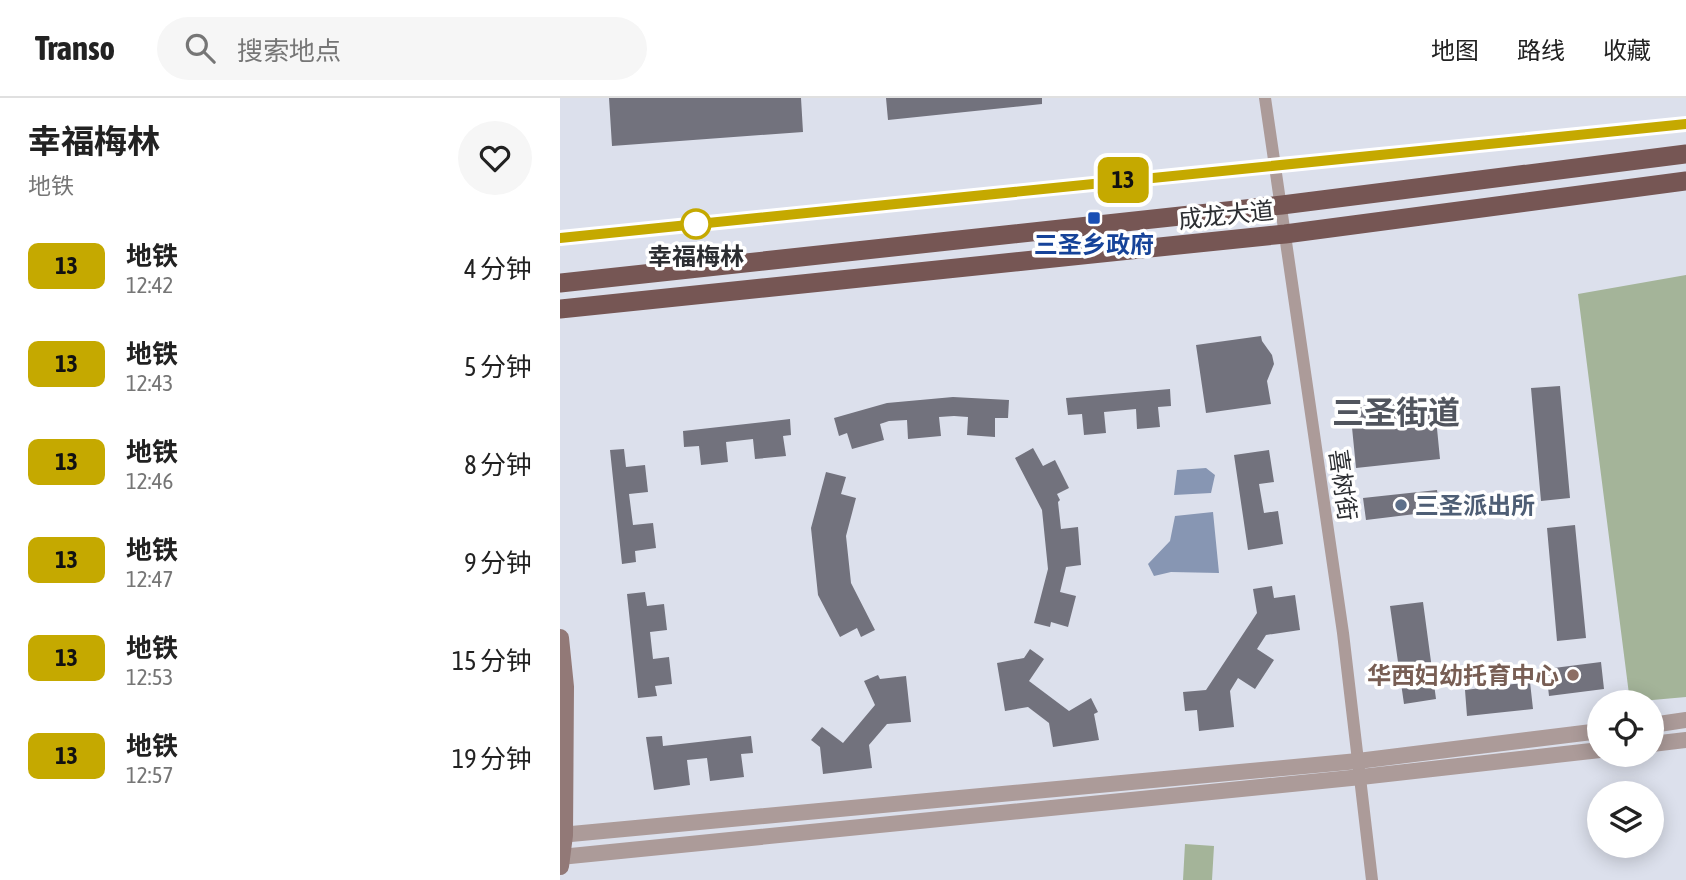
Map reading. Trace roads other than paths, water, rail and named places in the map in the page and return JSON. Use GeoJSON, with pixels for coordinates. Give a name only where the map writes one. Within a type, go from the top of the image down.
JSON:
{"type":"FeatureCollection","features":[{"type":"Feature","properties":{"kind":"highway","name":"成龙大道"},"geometry":{"type":"LineString","coordinates":[[560,283],[1282,205],[1686,155]]}},
{"type":"Feature","properties":{"kind":"highway","name":"成龙大道"},"geometry":{"type":"LineString","coordinates":[[560,309],[1285,233],[1686,181]]}},
{"type":"Feature","properties":{"kind":"main road"},"geometry":{"type":"LineString","coordinates":[[560,638],[565,687],[561,860]]}},
{"type":"Feature","properties":{"kind":"street","name":"喜树街"},"geometry":{"type":"LineString","coordinates":[[1265,98],[1343,633],[1372,880]]}},
{"type":"Feature","properties":{"kind":"street"},"geometry":{"type":"LineString","coordinates":[[1664,723],[1686,720]]}},
{"type":"Feature","properties":{"kind":"street"},"geometry":{"type":"LineString","coordinates":[[561,860],[1359,769],[1587,733]]}},
{"type":"Feature","properties":{"kind":"street"},"geometry":{"type":"LineString","coordinates":[[1664,743],[1686,740]]}},
{"type":"Feature","properties":{"kind":"street"},"geometry":{"type":"LineString","coordinates":[[562,835],[1587,751]]}},
{"type":"Feature","properties":{"kind":"water"},"geometry":{"type":"Polygon","coordinates":[[[1206,468],[1215,475],[1211,493],[1174,495],[1177,470],[1206,468]]]}},
{"type":"Feature","properties":{"kind":"water"},"geometry":{"type":"Polygon","coordinates":[[[1213,512],[1219,573],[1171,572],[1154,576],[1148,564],[1170,541],[1175,516],[1213,512]]]}},
{"type":"Feature","properties":{"kind":"metro line","name":"13"},"geometry":{"type":"LineString","coordinates":[[560,238],[1686,124]]}},
{"type":"Feature","properties":{"kind":"place","name":"三圣乡政府"},"geometry":{"type":"Point","coordinates":[1094,218]}},
{"type":"Feature","properties":{"kind":"place","name":"幸福梅林"},"geometry":{"type":"Point","coordinates":[696,224]}},
{"type":"Feature","properties":{"kind":"place","name":"三圣派出所"},"geometry":{"type":"Point","coordinates":[1401,505]}},
{"type":"Feature","properties":{"kind":"place","name":"华西妇幼托育中心"},"geometry":{"type":"Point","coordinates":[1573,675]}},
{"type":"Feature","properties":{"kind":"district","name":"三圣街道"},"geometry":{"type":"Point","coordinates":[1396,412]}}]}
